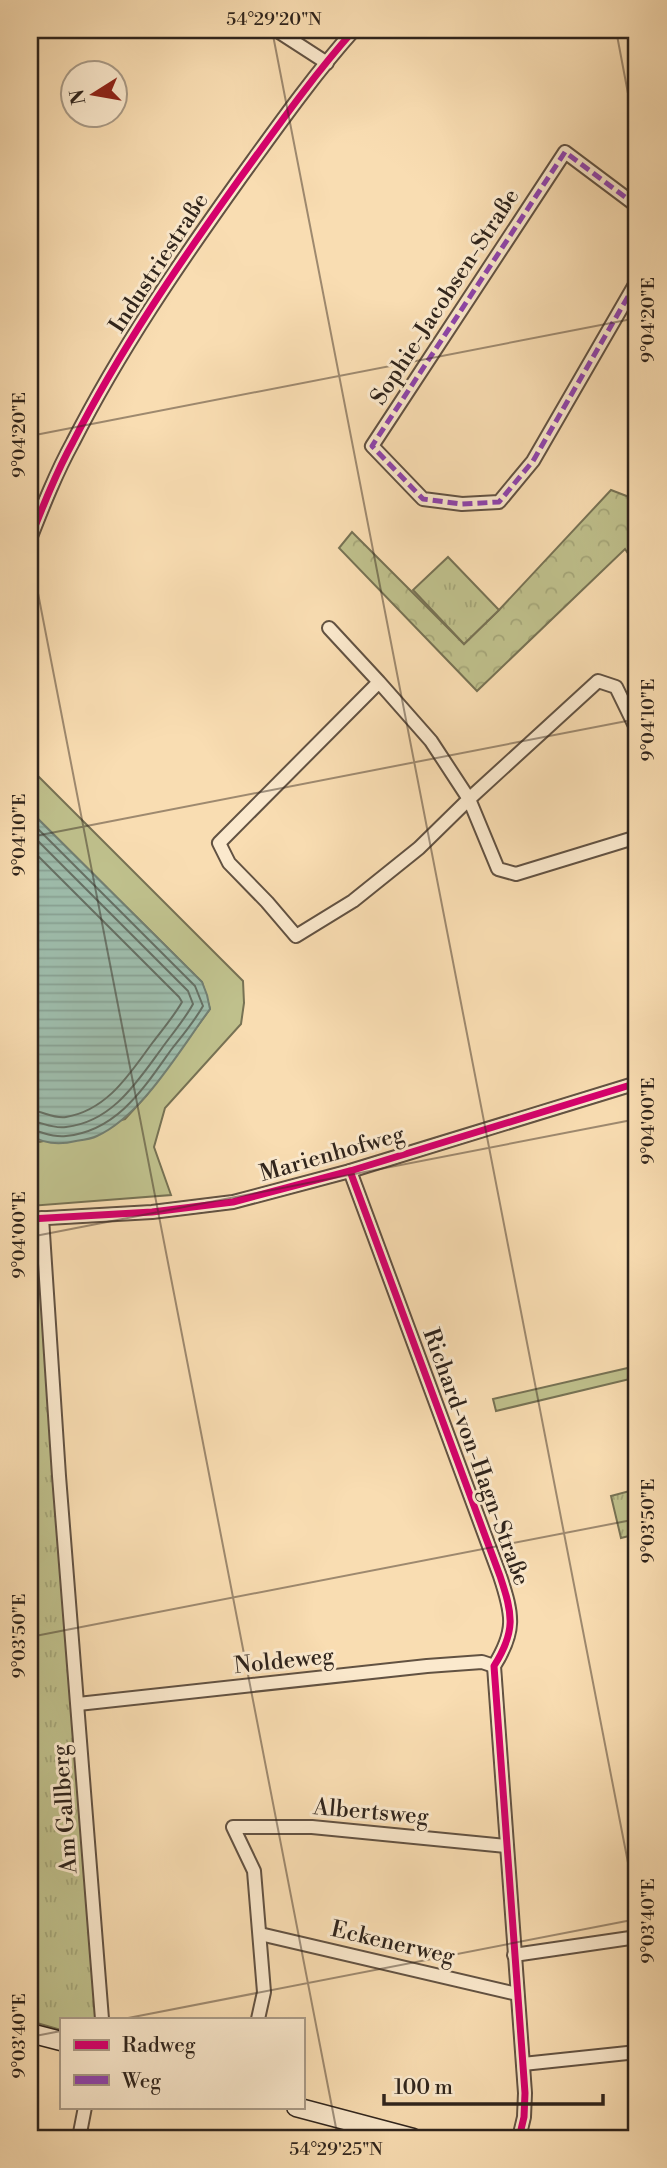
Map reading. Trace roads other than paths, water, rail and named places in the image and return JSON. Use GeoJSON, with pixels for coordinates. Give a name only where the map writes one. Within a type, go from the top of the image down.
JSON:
{"type":"FeatureCollection","features":[{"type":"Feature","properties":{"kind":"street"},"geometry":{"type":"LineString","coordinates":[[276,30],[327,63]]}},
{"type":"Feature","properties":{"kind":"street","name":"Industriestraße"},"geometry":{"type":"LineString","coordinates":[[30,539],[72,443],[131,340],[183,258],[327,63],[355,30]]}},
{"type":"Feature","properties":{"kind":"street","name":"Sophie-Jacobsen-Straße"},"geometry":{"type":"LineString","coordinates":[[637,205],[565,152],[372,446],[423,499],[462,504],[499,502],[533,461],[637,281]]}},
{"type":"Feature","properties":{"kind":"street"},"geometry":{"type":"LineString","coordinates":[[329,628],[430,741],[469,799],[498,869],[516,874],[636,840]]}},
{"type":"Feature","properties":{"kind":"street"},"geometry":{"type":"LineString","coordinates":[[379,682],[219,843],[229,863],[296,936],[353,901],[419,848],[598,681],[616,687],[637,730]]}},
{"type":"Feature","properties":{"kind":"street","name":"Marienhofweg"},"geometry":{"type":"LineString","coordinates":[[36,1218],[152,1212],[233,1202],[351,1171],[637,1083]]}},
{"type":"Feature","properties":{"kind":"street","name":"Richard-von-Hagn-Straße"},"geometry":{"type":"LineString","coordinates":[[351,1171],[507,1595],[511,1614],[508,1641],[495,1666],[523,2064],[524,2118],[519,2138]]}},
{"type":"Feature","properties":{"kind":"street","name":"Am Gallberg"},"geometry":{"type":"LineString","coordinates":[[36,1218],[102,2018]]}},
{"type":"Feature","properties":{"kind":"street","name":"Noldeweg"},"geometry":{"type":"LineString","coordinates":[[78,1704],[427,1666],[482,1662],[495,1666]]}},
{"type":"Feature","properties":{"kind":"street","name":"Albertsweg"},"geometry":{"type":"LineString","coordinates":[[260,1934],[254,1871],[233,1827],[312,1827],[506,1846]]}},
{"type":"Feature","properties":{"kind":"street"},"geometry":{"type":"LineString","coordinates":[[258,2018],[264,1992],[260,1934]]}},
{"type":"Feature","properties":{"kind":"street","name":"Eckenerweg"},"geometry":{"type":"LineString","coordinates":[[260,1934],[517,1994]]}},
{"type":"Feature","properties":{"kind":"street"},"geometry":{"type":"LineString","coordinates":[[514,1955],[637,1937]]}},
{"type":"Feature","properties":{"kind":"street"},"geometry":{"type":"LineString","coordinates":[[30,2032],[60,2041]]}},
{"type":"Feature","properties":{"kind":"street"},"geometry":{"type":"LineString","coordinates":[[523,2064],[637,2052]]}},
{"type":"Feature","properties":{"kind":"street"},"geometry":{"type":"LineString","coordinates":[[79,2138],[85,2108]]}},
{"type":"Feature","properties":{"kind":"street"},"geometry":{"type":"LineString","coordinates":[[300,2108],[414,2138]]}},
{"type":"Feature","properties":{"kind":"water"},"geometry":{"type":"Polygon","coordinates":[[[30,811],[202,982],[210,1009],[160,1080],[130,1113],[97,1136],[64,1143],[46,1142],[30,1135],[30,811]]]}}]}
